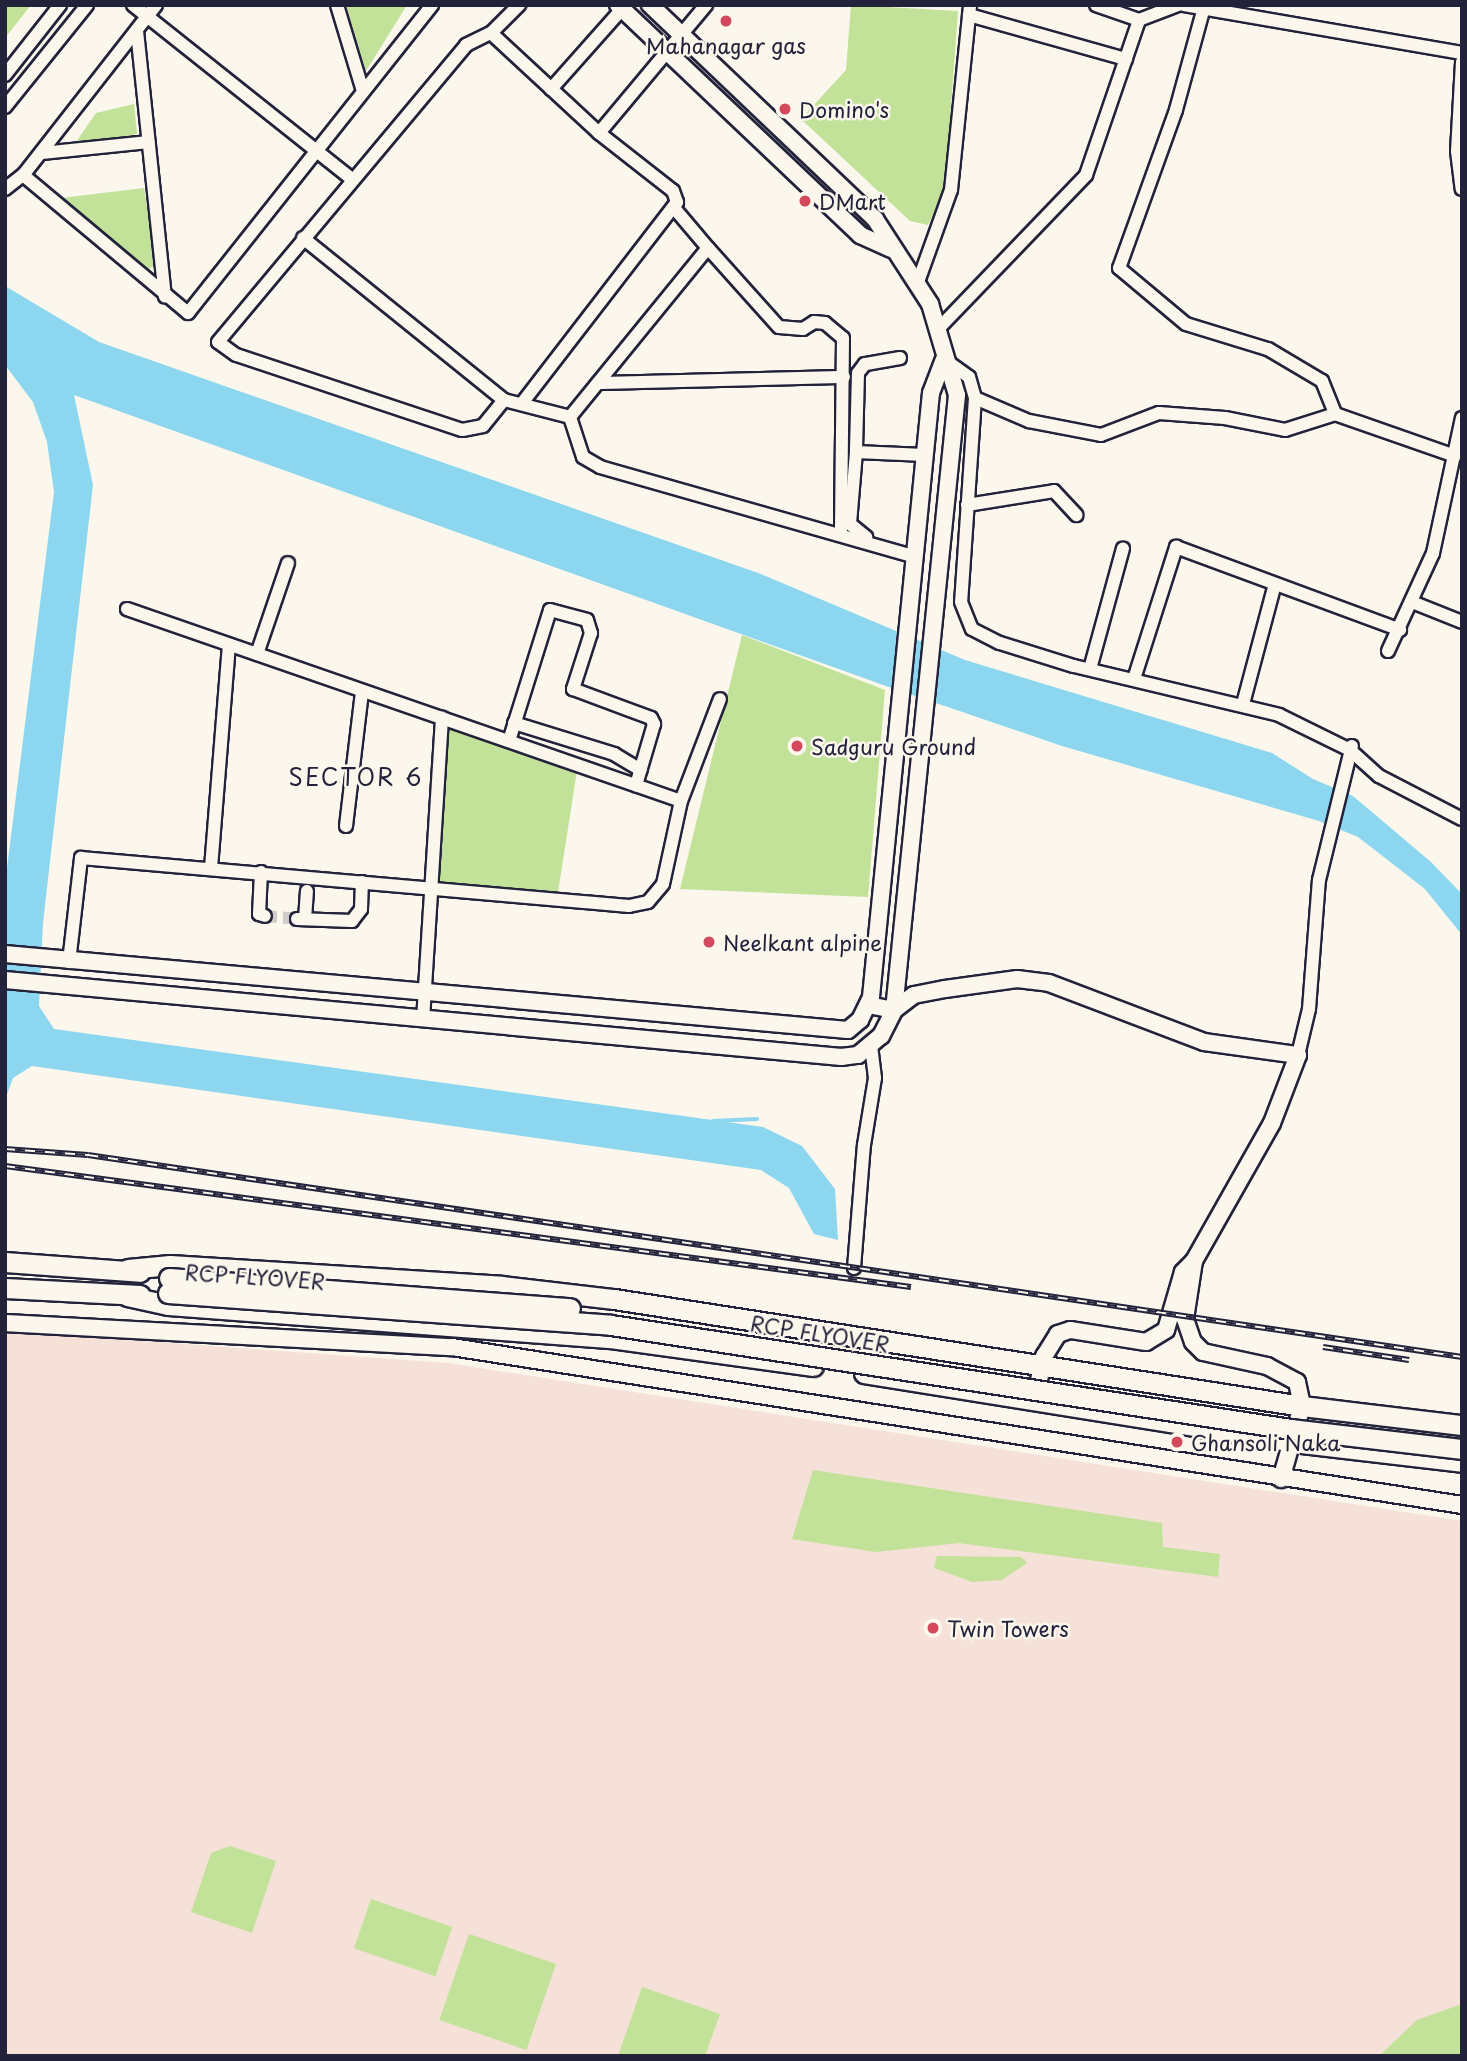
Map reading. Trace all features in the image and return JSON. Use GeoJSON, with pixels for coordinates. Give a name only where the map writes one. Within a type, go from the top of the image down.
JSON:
{"type":"FeatureCollection","features":[{"type":"Feature","properties":{"kind":"main road"},"geometry":{"type":"LineString","coordinates":[[5,1262],[128,1269],[170,1265],[501,1286],[614,1299],[1302,1406],[1462,1425]]}},
{"type":"Feature","properties":{"kind":"main road"},"geometry":{"type":"LineString","coordinates":[[128,1269],[169,1285]]}},
{"type":"Feature","properties":{"kind":"main road"},"geometry":{"type":"LineString","coordinates":[[127,1296],[169,1285]]}},
{"type":"Feature","properties":{"kind":"main road","name":"RCP FLYOVER"},"geometry":{"type":"LineString","coordinates":[[169,1285],[501,1300],[612,1312],[1293,1418],[1462,1437]]}},
{"type":"Feature","properties":{"kind":"main road","name":"RCP FLYOVER"},"geometry":{"type":"LineString","coordinates":[[169,1285],[611,1325],[1291,1429],[1462,1449]]}},
{"type":"Feature","properties":{"kind":"main road"},"geometry":{"type":"LineString","coordinates":[[5,1287],[127,1296],[168,1305],[609,1338],[1035,1400],[1293,1442],[1462,1462]]}},
{"type":"Feature","properties":{"kind":"street"},"geometry":{"type":"LineString","coordinates":[[5,75],[60,5]]}},
{"type":"Feature","properties":{"kind":"street"},"geometry":{"type":"LineString","coordinates":[[5,107],[87,5]]}},
{"type":"Feature","properties":{"kind":"street"},"geometry":{"type":"LineString","coordinates":[[133,5],[352,179]]}},
{"type":"Feature","properties":{"kind":"street"},"geometry":{"type":"LineString","coordinates":[[5,189],[23,175],[42,153],[156,5]]}},
{"type":"Feature","properties":{"kind":"street"},"geometry":{"type":"LineString","coordinates":[[337,5],[363,92]]}},
{"type":"Feature","properties":{"kind":"street"},"geometry":{"type":"LineString","coordinates":[[23,175],[181,311],[193,310],[432,5]]}},
{"type":"Feature","properties":{"kind":"street"},"geometry":{"type":"LineString","coordinates":[[504,400],[483,426],[462,430],[236,355],[218,342],[466,45],[491,33],[519,5]]}},
{"type":"Feature","properties":{"kind":"street"},"geometry":{"type":"LineString","coordinates":[[650,5],[875,219],[891,249],[918,282],[939,328],[944,359],[957,395],[894,1010]]}},
{"type":"Feature","properties":{"kind":"street"},"geometry":{"type":"LineString","coordinates":[[599,133],[668,53],[679,33],[706,5]]}},
{"type":"Feature","properties":{"kind":"street"},"geometry":{"type":"LineString","coordinates":[[1096,5],[1139,20],[1178,5]]}},
{"type":"Feature","properties":{"kind":"street"},"geometry":{"type":"LineString","coordinates":[[1184,5],[1203,11],[1462,52]]}},
{"type":"Feature","properties":{"kind":"street"},"geometry":{"type":"LineString","coordinates":[[551,89],[620,7],[860,235],[891,249]]}},
{"type":"Feature","properties":{"kind":"street"},"geometry":{"type":"LineString","coordinates":[[918,282],[951,190],[969,10],[1126,59]]}},
{"type":"Feature","properties":{"kind":"street"},"geometry":{"type":"LineString","coordinates":[[1203,11],[1176,110],[1119,268],[1186,324],[1268,349],[1322,381],[1335,414]]}},
{"type":"Feature","properties":{"kind":"street"},"geometry":{"type":"LineString","coordinates":[[939,328],[1086,175],[1139,20]]}},
{"type":"Feature","properties":{"kind":"street"},"geometry":{"type":"LineString","coordinates":[[137,31],[165,297]]}},
{"type":"Feature","properties":{"kind":"street"},"geometry":{"type":"LineString","coordinates":[[491,33],[599,133],[673,191],[675,209],[779,327],[803,329],[814,322],[832,328],[842,338],[844,377],[841,535]]}},
{"type":"Feature","properties":{"kind":"street"},"geometry":{"type":"LineString","coordinates":[[1462,62],[1457,161],[1462,189]]}},
{"type":"Feature","properties":{"kind":"street"},"geometry":{"type":"LineString","coordinates":[[42,153],[148,142]]}},
{"type":"Feature","properties":{"kind":"street"},"geometry":{"type":"LineString","coordinates":[[523,402],[675,209]]}},
{"type":"Feature","properties":{"kind":"street"},"geometry":{"type":"LineString","coordinates":[[303,238],[504,400],[523,402],[570,417]]}},
{"type":"Feature","properties":{"kind":"street"},"geometry":{"type":"LineString","coordinates":[[570,417],[709,248]]}},
{"type":"Feature","properties":{"kind":"street"},"geometry":{"type":"LineString","coordinates":[[881,541],[860,535],[850,524],[856,452],[858,373],[865,364],[900,358]]}},
{"type":"Feature","properties":{"kind":"street"},"geometry":{"type":"LineString","coordinates":[[944,359],[969,377],[975,398],[961,601],[972,629],[1000,643],[1090,669],[1243,704],[1314,730],[1351,747],[1379,776],[1462,819]]}},
{"type":"Feature","properties":{"kind":"street"},"geometry":{"type":"LineString","coordinates":[[5,954],[840,1031],[854,1026],[868,1005],[931,393],[944,359]]}},
{"type":"Feature","properties":{"kind":"street"},"geometry":{"type":"LineString","coordinates":[[598,383],[844,377]]}},
{"type":"Feature","properties":{"kind":"street"},"geometry":{"type":"LineString","coordinates":[[975,398],[1029,421],[1101,435],[1159,414],[1225,418],[1284,430],[1335,414],[1455,456]]}},
{"type":"Feature","properties":{"kind":"street"},"geometry":{"type":"LineString","coordinates":[[570,417],[583,457],[600,467],[915,557]]}},
{"type":"Feature","properties":{"kind":"street"},"geometry":{"type":"LineString","coordinates":[[1388,651],[1412,602],[1444,518],[1462,418]]}},
{"type":"Feature","properties":{"kind":"street"},"geometry":{"type":"LineString","coordinates":[[856,452],[925,455]]}},
{"type":"Feature","properties":{"kind":"street"},"geometry":{"type":"LineString","coordinates":[[967,505],[1054,491],[1076,515]]}},
{"type":"Feature","properties":{"kind":"street"},"geometry":{"type":"LineString","coordinates":[[1134,679],[1176,547],[1400,630]]}},
{"type":"Feature","properties":{"kind":"street"},"geometry":{"type":"LineString","coordinates":[[1090,669],[1123,548]]}},
{"type":"Feature","properties":{"kind":"street"},"geometry":{"type":"LineString","coordinates":[[257,654],[288,563]]}},
{"type":"Feature","properties":{"kind":"street"},"geometry":{"type":"LineString","coordinates":[[1243,704],[1275,584]]}},
{"type":"Feature","properties":{"kind":"street"},"geometry":{"type":"LineString","coordinates":[[912,585],[937,589]]}},
{"type":"Feature","properties":{"kind":"street"},"geometry":{"type":"LineString","coordinates":[[1412,602],[1462,622]]}},
{"type":"Feature","properties":{"kind":"street"},"geometry":{"type":"LineString","coordinates":[[127,609],[681,801]]}},
{"type":"Feature","properties":{"kind":"street"},"geometry":{"type":"LineString","coordinates":[[509,741],[550,610],[587,620],[592,633],[573,690],[651,718],[654,733],[636,785]]}},
{"type":"Feature","properties":{"kind":"street"},"geometry":{"type":"LineString","coordinates":[[211,868],[229,645]]}},
{"type":"Feature","properties":{"kind":"street"},"geometry":{"type":"LineString","coordinates":[[346,826],[362,691]]}},
{"type":"Feature","properties":{"kind":"street"},"geometry":{"type":"LineString","coordinates":[[64,961],[81,858],[629,906],[648,902],[663,884],[681,801],[720,699]]}},
{"type":"Feature","properties":{"kind":"street"},"geometry":{"type":"LineString","coordinates":[[423,1020],[442,718]]}},
{"type":"Feature","properties":{"kind":"street"},"geometry":{"type":"LineString","coordinates":[[514,723],[614,754],[641,770]]}},
{"type":"Feature","properties":{"kind":"street"},"geometry":{"type":"LineString","coordinates":[[1035,1400],[1041,1366],[1049,1344],[1070,1330],[1146,1342],[1166,1330],[1183,1272],[1194,1261],[1272,1122],[1298,1055],[1309,1009],[1320,880],[1343,772],[1351,747]]}},
{"type":"Feature","properties":{"kind":"street"},"geometry":{"type":"LineString","coordinates":[[261,872],[259,914],[265,916]]}},
{"type":"Feature","properties":{"kind":"street"},"geometry":{"type":"LineString","coordinates":[[307,891],[301,919],[357,918],[362,882]]}},
{"type":"Feature","properties":{"kind":"street"},"geometry":{"type":"LineString","coordinates":[[5,980],[56,987],[841,1057],[858,1055],[871,1046],[894,1010],[914,995],[1007,981],[1038,982],[1075,990],[1204,1042],[1298,1055]]}},
{"type":"Feature","properties":{"kind":"street"},"geometry":{"type":"LineString","coordinates":[[868,1005],[894,1010]]}},
{"type":"Feature","properties":{"kind":"street"},"geometry":{"type":"LineString","coordinates":[[854,1268],[864,1145],[875,1078],[871,1046]]}},
{"type":"Feature","properties":{"kind":"street"},"geometry":{"type":"LineString","coordinates":[[1194,1261],[1185,1320],[1192,1342],[1203,1352],[1287,1373],[1297,1382],[1302,1406],[1281,1479]]}},
{"type":"Feature","properties":{"kind":"street"},"geometry":{"type":"LineString","coordinates":[[5,1323],[453,1347],[1281,1479],[1462,1505]]}},
{"type":"Feature","properties":{"kind":"shaded area"},"geometry":{"type":"Polygon","coordinates":[[[5,1331],[448,1363],[1462,1521],[1462,2056],[5,2056],[5,1331]]]}},
{"type":"Feature","properties":{"kind":"green space"},"geometry":{"type":"Polygon","coordinates":[[[31,5],[5,38],[5,6],[31,5]]]}},
{"type":"Feature","properties":{"kind":"green space"},"geometry":{"type":"Polygon","coordinates":[[[346,5],[407,5],[366,71],[346,5]]]}},
{"type":"Feature","properties":{"kind":"green space"},"geometry":{"type":"Polygon","coordinates":[[[851,5],[958,11],[945,188],[928,225],[910,221],[801,119],[846,70],[851,5]]]}},
{"type":"Feature","properties":{"kind":"green space"},"geometry":{"type":"Polygon","coordinates":[[[134,104],[137,134],[74,145],[96,113],[134,104]]]}},
{"type":"Feature","properties":{"kind":"green space"},"geometry":{"type":"Polygon","coordinates":[[[144,188],[156,264],[149,269],[61,198],[144,188]]]}},
{"type":"Feature","properties":{"kind":"green space","name":"Sadguru Ground"},"geometry":{"type":"Polygon","coordinates":[[[742,635],[885,690],[868,897],[680,889],[742,635]]]}},
{"type":"Feature","properties":{"kind":"green space"},"geometry":{"type":"Polygon","coordinates":[[[448,720],[578,764],[558,892],[437,882],[448,720]]]}},
{"type":"Feature","properties":{"kind":"green space"},"geometry":{"type":"Polygon","coordinates":[[[813,1470],[1162,1523],[1163,1547],[1220,1554],[1218,1577],[959,1543],[876,1552],[792,1539],[813,1470]]]}},
{"type":"Feature","properties":{"kind":"green space"},"geometry":{"type":"Polygon","coordinates":[[[937,1556],[1021,1557],[1027,1563],[1002,1580],[972,1582],[934,1568],[937,1556]]]}},
{"type":"Feature","properties":{"kind":"green space"},"geometry":{"type":"Polygon","coordinates":[[[230,1846],[276,1861],[252,1933],[191,1912],[211,1853],[230,1846]]]}},
{"type":"Feature","properties":{"kind":"green space"},"geometry":{"type":"Polygon","coordinates":[[[371,1899],[452,1927],[435,1976],[354,1948],[371,1899]]]}},
{"type":"Feature","properties":{"kind":"green space"},"geometry":{"type":"Polygon","coordinates":[[[469,1934],[556,1964],[526,2050],[439,2020],[469,1934]]]}},
{"type":"Feature","properties":{"kind":"green space"},"geometry":{"type":"Polygon","coordinates":[[[642,1987],[720,2014],[705,2056],[618,2056],[642,1987]]]}},
{"type":"Feature","properties":{"kind":"green space"},"geometry":{"type":"Polygon","coordinates":[[[1462,2004],[1462,2056],[1379,2056],[1417,2020],[1462,2004]]]}},
{"type":"Feature","properties":{"kind":"water"},"geometry":{"type":"Polygon","coordinates":[[[5,286],[99,342],[761,574],[965,660],[1272,753],[1313,779],[1353,796],[1431,862],[1462,894],[1462,935],[1425,889],[1358,837],[1319,821],[1062,746],[886,686],[74,395],[93,485],[43,923],[39,1006],[54,1029],[763,1127],[802,1146],[835,1189],[838,1240],[814,1234],[789,1188],[761,1170],[32,1066],[13,1078],[5,1100],[5,884],[54,492],[47,442],[33,402],[5,365],[5,286]]]}},
{"type":"Feature","properties":{"kind":"waterway"},"geometry":{"type":"LineString","coordinates":[[713,1121],[757,1119]]}},
{"type":"Feature","properties":{"kind":"tunnel"},"geometry":{"type":"LineString","coordinates":[[265,916],[297,919]]}},
{"type":"Feature","properties":{"kind":"railway"},"geometry":{"type":"LineString","coordinates":[[5,1149],[88,1155],[1462,1357]]}},
{"type":"Feature","properties":{"kind":"railway"},"geometry":{"type":"LineString","coordinates":[[5,1166],[911,1287]]}},
{"type":"Feature","properties":{"kind":"railway"},"geometry":{"type":"LineString","coordinates":[[1323,1347],[1409,1360]]}},
{"type":"Feature","properties":{"kind":"place","name":"Mahanagar gas"},"geometry":{"type":"Point","coordinates":[726,21]}},
{"type":"Feature","properties":{"kind":"place","name":"Domino's"},"geometry":{"type":"Point","coordinates":[785,109]}},
{"type":"Feature","properties":{"kind":"place","name":"DMart"},"geometry":{"type":"Point","coordinates":[805,201]}},
{"type":"Feature","properties":{"kind":"place","name":"Sadguru Ground"},"geometry":{"type":"Point","coordinates":[797,746]}},
{"type":"Feature","properties":{"kind":"place","name":"Neelkant alpine"},"geometry":{"type":"Point","coordinates":[709,942]}},
{"type":"Feature","properties":{"kind":"place","name":"Ghansoli Naka"},"geometry":{"type":"Point","coordinates":[1177,1442]}},
{"type":"Feature","properties":{"kind":"place","name":"Twin Towers"},"geometry":{"type":"Point","coordinates":[933,1628]}},
{"type":"Feature","properties":{"kind":"district","name":"SECTOR 6"},"geometry":{"type":"Point","coordinates":[356,777]}}]}
